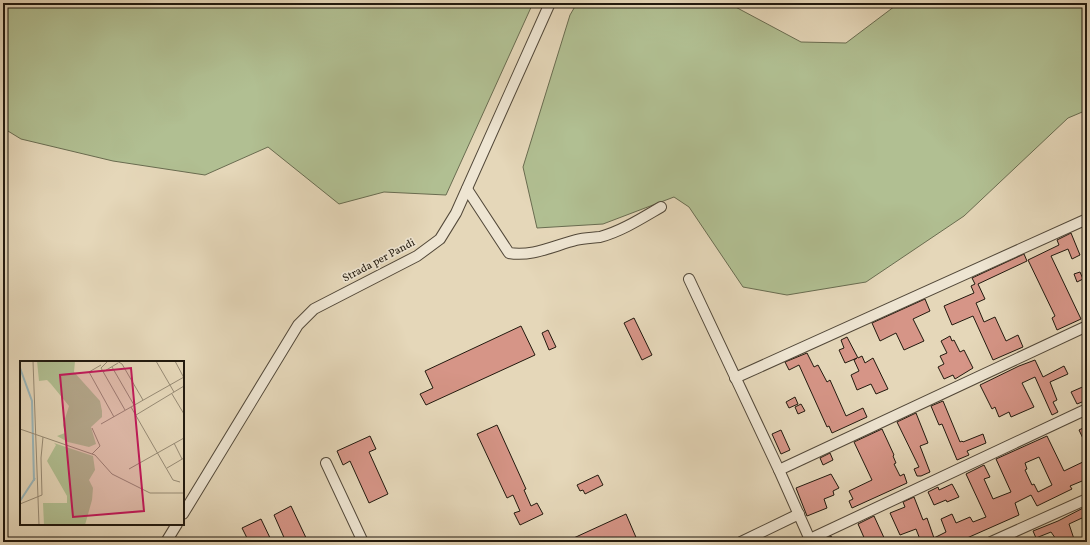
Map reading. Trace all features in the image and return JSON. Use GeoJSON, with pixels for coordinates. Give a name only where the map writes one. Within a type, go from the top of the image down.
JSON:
{"type":"FeatureCollection","features":[{"type":"Feature","properties":{"kind":"street","name":"Strada per Pandi"},"geometry":{"type":"LineString","coordinates":[[184,512],[298,325],[314,309],[417,256],[440,239],[456,214],[550,3]]}},
{"type":"Feature","properties":{"kind":"street"},"geometry":{"type":"LineString","coordinates":[[467,189],[509,253],[531,253],[578,239],[601,237],[630,225],[661,207]]}},
{"type":"Feature","properties":{"kind":"street"},"geometry":{"type":"LineString","coordinates":[[735,378],[1087,219]]}},
{"type":"Feature","properties":{"kind":"street"},"geometry":{"type":"LineString","coordinates":[[689,279],[780,470],[811,541],[1087,409]]}},
{"type":"Feature","properties":{"kind":"street"},"geometry":{"type":"LineString","coordinates":[[780,470],[1086,331]]}},
{"type":"Feature","properties":{"kind":"street"},"geometry":{"type":"LineString","coordinates":[[326,463],[363,542]]}},
{"type":"Feature","properties":{"kind":"street"},"geometry":{"type":"LineString","coordinates":[[991,542],[1087,499]]}},
{"type":"Feature","properties":{"kind":"street"},"geometry":{"type":"LineString","coordinates":[[741,542],[799,514]]}},
{"type":"Feature","properties":{"kind":"street"},"geometry":{"type":"LineString","coordinates":[[166,542],[176,525]]}},
{"type":"Feature","properties":{"kind":"green space"},"geometry":{"type":"Polygon","coordinates":[[[3,3],[533,3],[446,195],[384,192],[339,204],[268,147],[205,175],[113,161],[21,139],[3,128],[3,3]]]}},
{"type":"Feature","properties":{"kind":"green space"},"geometry":{"type":"Polygon","coordinates":[[[577,3],[728,3],[801,42],[846,43],[899,3],[1087,3],[1087,110],[1068,118],[964,216],[866,282],[787,295],[743,287],[689,207],[674,197],[603,224],[537,228],[523,167],[570,15],[577,3]]]}},
{"type":"Feature","properties":{"kind":"building"},"geometry":{"type":"Polygon","coordinates":[[[1071,233],[1080,255],[1072,259],[1068,249],[1051,256],[1081,319],[1057,330],[1052,318],[1055,316],[1028,260],[1059,245],[1057,240],[1071,233]]]}},
{"type":"Feature","properties":{"kind":"building"},"geometry":{"type":"Polygon","coordinates":[[[1024,254],[1027,261],[978,284],[985,299],[976,303],[984,322],[995,317],[1006,341],[1018,335],[1023,347],[993,360],[973,316],[952,325],[944,306],[974,293],[971,286],[975,284],[972,278],[1024,254]]]}},
{"type":"Feature","properties":{"kind":"building"},"geometry":{"type":"Polygon","coordinates":[[[1080,272],[1083,279],[1077,282],[1074,274],[1080,272]]]}},
{"type":"Feature","properties":{"kind":"building"},"geometry":{"type":"Polygon","coordinates":[[[925,299],[930,311],[913,319],[924,341],[904,350],[896,333],[880,341],[872,323],[925,299]]]}},
{"type":"Feature","properties":{"kind":"building"},"geometry":{"type":"Polygon","coordinates":[[[634,318],[652,355],[642,360],[624,323],[634,318]]]}},
{"type":"Feature","properties":{"kind":"building"},"geometry":{"type":"Polygon","coordinates":[[[521,326],[535,355],[426,405],[420,394],[433,388],[425,371],[521,326]]]}},
{"type":"Feature","properties":{"kind":"building"},"geometry":{"type":"Polygon","coordinates":[[[548,330],[556,347],[549,350],[542,333],[548,330]]]}},
{"type":"Feature","properties":{"kind":"building"},"geometry":{"type":"Polygon","coordinates":[[[950,336],[952,341],[954,340],[960,352],[964,350],[973,368],[955,379],[953,375],[944,379],[938,367],[944,364],[940,356],[947,353],[941,341],[950,336]]]}},
{"type":"Feature","properties":{"kind":"building"},"geometry":{"type":"Polygon","coordinates":[[[847,337],[858,358],[862,356],[865,363],[873,358],[888,389],[876,394],[871,384],[857,390],[851,375],[859,371],[854,360],[857,358],[845,363],[839,350],[844,348],[841,340],[847,337]]]}},
{"type":"Feature","properties":{"kind":"building"},"geometry":{"type":"Polygon","coordinates":[[[807,353],[814,367],[818,365],[827,382],[830,380],[846,416],[863,408],[867,417],[832,433],[829,426],[827,427],[799,365],[789,370],[785,362],[807,353]]]}},
{"type":"Feature","properties":{"kind":"building"},"geometry":{"type":"Polygon","coordinates":[[[1035,360],[1043,377],[1064,366],[1068,374],[1050,382],[1057,400],[1053,402],[1058,412],[1052,415],[1035,377],[1022,383],[1034,407],[1011,417],[1009,412],[999,417],[995,407],[992,409],[980,385],[1035,360]]]}},
{"type":"Feature","properties":{"kind":"building"},"geometry":{"type":"Polygon","coordinates":[[[1087,385],[1087,400],[1077,404],[1071,392],[1087,385]]]}},
{"type":"Feature","properties":{"kind":"building"},"geometry":{"type":"Polygon","coordinates":[[[795,397],[798,404],[789,408],[786,402],[795,397]]]}},
{"type":"Feature","properties":{"kind":"building"},"geometry":{"type":"Polygon","coordinates":[[[943,401],[960,442],[983,434],[986,443],[967,451],[969,455],[957,460],[942,424],[939,425],[931,406],[943,401]]]}},
{"type":"Feature","properties":{"kind":"building"},"geometry":{"type":"Polygon","coordinates":[[[801,404],[805,411],[798,414],[795,407],[801,404]]]}},
{"type":"Feature","properties":{"kind":"building"},"geometry":{"type":"Polygon","coordinates":[[[916,413],[928,443],[920,446],[930,472],[921,476],[917,476],[914,469],[919,467],[897,422],[916,413]]]}},
{"type":"Feature","properties":{"kind":"building"},"geometry":{"type":"Polygon","coordinates":[[[497,425],[526,489],[524,490],[531,506],[537,503],[543,514],[520,525],[514,513],[520,511],[513,495],[507,498],[477,434],[497,425]]]}},
{"type":"Feature","properties":{"kind":"building"},"geometry":{"type":"Polygon","coordinates":[[[1087,426],[1087,447],[1079,430],[1087,426]]]}},
{"type":"Feature","properties":{"kind":"building"},"geometry":{"type":"Polygon","coordinates":[[[882,429],[894,455],[893,456],[896,463],[894,464],[900,476],[904,474],[907,483],[852,508],[849,501],[853,499],[849,491],[872,480],[854,442],[882,429]]]}},
{"type":"Feature","properties":{"kind":"building"},"geometry":{"type":"Polygon","coordinates":[[[781,430],[790,450],[781,454],[772,434],[781,430]]]}},
{"type":"Feature","properties":{"kind":"building"},"geometry":{"type":"Polygon","coordinates":[[[370,436],[376,449],[369,452],[388,494],[369,503],[350,461],[343,465],[337,451],[370,436]]]}},
{"type":"Feature","properties":{"kind":"building"},"geometry":{"type":"Polygon","coordinates":[[[1047,436],[1064,471],[1087,460],[1087,479],[1070,486],[1072,489],[1037,506],[1031,495],[1015,503],[1019,515],[958,542],[921,542],[916,529],[900,535],[890,513],[905,507],[903,502],[914,497],[923,520],[927,518],[934,538],[946,532],[941,519],[952,514],[956,523],[970,517],[973,522],[986,517],[966,474],[984,465],[990,477],[984,479],[993,499],[1011,492],[996,459],[1047,436]],[[1039,457],[1025,463],[1027,469],[1025,470],[1032,485],[1034,484],[1038,492],[1052,485],[1039,457]]]}},
{"type":"Feature","properties":{"kind":"building"},"geometry":{"type":"Polygon","coordinates":[[[830,453],[833,460],[823,465],[820,458],[830,453]]]}},
{"type":"Feature","properties":{"kind":"building"},"geometry":{"type":"Polygon","coordinates":[[[831,474],[839,488],[833,491],[834,495],[824,499],[827,508],[807,516],[796,488],[831,474]]]}},
{"type":"Feature","properties":{"kind":"building"},"geometry":{"type":"Polygon","coordinates":[[[598,475],[603,485],[585,494],[583,490],[580,491],[577,485],[598,475]]]}},
{"type":"Feature","properties":{"kind":"building"},"geometry":{"type":"Polygon","coordinates":[[[952,484],[959,497],[934,505],[928,492],[938,487],[939,490],[952,484]]]}},
{"type":"Feature","properties":{"kind":"building"},"geometry":{"type":"Polygon","coordinates":[[[291,506],[308,542],[286,542],[274,515],[291,506]]]}},
{"type":"Feature","properties":{"kind":"building"},"geometry":{"type":"Polygon","coordinates":[[[1087,506],[1087,528],[1082,518],[1069,524],[1075,542],[1058,542],[1051,532],[1036,538],[1033,531],[1058,521],[1087,506]]]}},
{"type":"Feature","properties":{"kind":"building"},"geometry":{"type":"Polygon","coordinates":[[[626,514],[638,542],[565,542],[626,514]]]}},
{"type":"Feature","properties":{"kind":"building"},"geometry":{"type":"Polygon","coordinates":[[[874,516],[886,542],[866,542],[858,524],[874,516]]]}},
{"type":"Feature","properties":{"kind":"building"},"geometry":{"type":"Polygon","coordinates":[[[261,519],[272,542],[249,542],[242,528],[261,519]]]}},
{"type":"Feature","properties":{"kind":"building"},"geometry":{"type":"Polygon","coordinates":[[[831,536],[833,540],[828,542],[819,542],[831,536]]]}}]}
